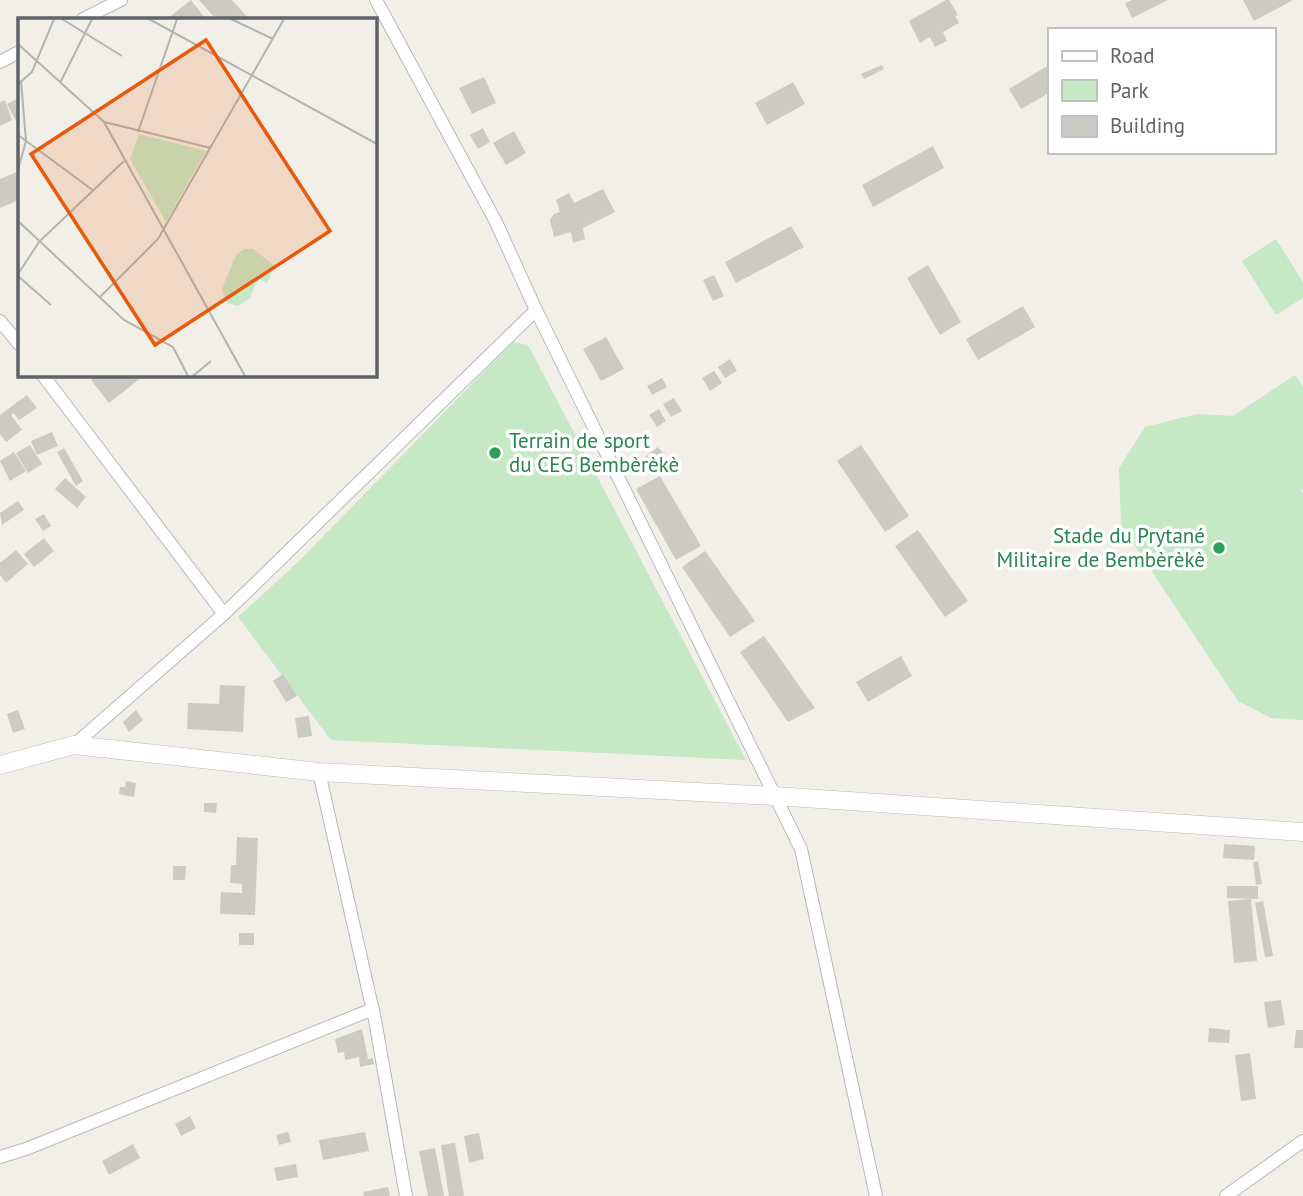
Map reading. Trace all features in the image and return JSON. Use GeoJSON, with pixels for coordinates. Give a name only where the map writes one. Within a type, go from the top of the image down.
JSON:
{"type":"FeatureCollection","features":[{"type":"Feature","properties":{"kind":"main road"},"geometry":{"type":"LineString","coordinates":[[0,765],[74,745],[318,772],[775,796],[1303,832]]}},
{"type":"Feature","properties":{"kind":"street"},"geometry":{"type":"LineString","coordinates":[[85,18],[121,0]]}},
{"type":"Feature","properties":{"kind":"street"},"geometry":{"type":"LineString","coordinates":[[376,0],[496,222],[536,310],[801,849],[876,1196]]}},
{"type":"Feature","properties":{"kind":"street"},"geometry":{"type":"LineString","coordinates":[[0,62],[18,53]]}},
{"type":"Feature","properties":{"kind":"street"},"geometry":{"type":"LineString","coordinates":[[74,745],[224,614],[536,310]]}},
{"type":"Feature","properties":{"kind":"street"},"geometry":{"type":"LineString","coordinates":[[0,321],[18,343]]}},
{"type":"Feature","properties":{"kind":"street"},"geometry":{"type":"LineString","coordinates":[[44,376],[224,614]]}},
{"type":"Feature","properties":{"kind":"street"},"geometry":{"type":"LineString","coordinates":[[318,772],[373,1009],[406,1196]]}},
{"type":"Feature","properties":{"kind":"street"},"geometry":{"type":"LineString","coordinates":[[0,1157],[26,1149],[373,1009]]}},
{"type":"Feature","properties":{"kind":"street"},"geometry":{"type":"LineString","coordinates":[[1226,1196],[1303,1141]]}},
{"type":"Feature","properties":{"kind":"green space"},"geometry":{"type":"Polygon","coordinates":[[[1276,239],[1303,282],[1303,298],[1276,315],[1242,261],[1276,239]]]}},
{"type":"Feature","properties":{"kind":"green space","name":"Terrain de sport du CEG Bembèrèkè"},"geometry":{"type":"Polygon","coordinates":[[[513,342],[528,345],[746,760],[331,740],[238,617],[299,561],[513,342]]]}},
{"type":"Feature","properties":{"kind":"green space","name":"Stade du Prytané Militaire de Bembèrèkè"},"geometry":{"type":"Polygon","coordinates":[[[1295,375],[1303,387],[1303,720],[1271,718],[1238,701],[1121,525],[1119,468],[1145,427],[1197,414],[1233,416],[1295,375]]]}},
{"type":"Feature","properties":{"kind":"building"},"geometry":{"type":"Polygon","coordinates":[[[191,0],[204,17],[203,18],[168,18],[191,0]]]}},
{"type":"Feature","properties":{"kind":"building"},"geometry":{"type":"Polygon","coordinates":[[[199,0],[232,0],[248,18],[215,18],[199,0]]]}},
{"type":"Feature","properties":{"kind":"building"},"geometry":{"type":"Polygon","coordinates":[[[949,0],[958,15],[955,16],[959,23],[943,32],[947,41],[935,47],[930,37],[920,43],[909,21],[949,0]]]}},
{"type":"Feature","properties":{"kind":"building"},"geometry":{"type":"Polygon","coordinates":[[[1132,0],[1168,0],[1132,18],[1125,3],[1132,0]]]}},
{"type":"Feature","properties":{"kind":"building"},"geometry":{"type":"Polygon","coordinates":[[[1243,0],[1293,0],[1254,21],[1243,0]]]}},
{"type":"Feature","properties":{"kind":"building"},"geometry":{"type":"Polygon","coordinates":[[[882,65],[884,69],[864,79],[861,74],[882,65]]]}},
{"type":"Feature","properties":{"kind":"building"},"geometry":{"type":"Polygon","coordinates":[[[1048,66],[1048,94],[1021,109],[1009,89],[1048,66]]]}},
{"type":"Feature","properties":{"kind":"building"},"geometry":{"type":"Polygon","coordinates":[[[484,77],[496,103],[472,114],[459,88],[484,77]]]}},
{"type":"Feature","properties":{"kind":"building"},"geometry":{"type":"Polygon","coordinates":[[[793,82],[805,104],[767,125],[755,103],[793,82]]]}},
{"type":"Feature","properties":{"kind":"building"},"geometry":{"type":"Polygon","coordinates":[[[18,98],[18,122],[17,123],[7,104],[18,98]]]}},
{"type":"Feature","properties":{"kind":"building"},"geometry":{"type":"Polygon","coordinates":[[[5,100],[12,120],[0,126],[0,102],[5,100]]]}},
{"type":"Feature","properties":{"kind":"building"},"geometry":{"type":"Polygon","coordinates":[[[483,128],[490,142],[478,149],[470,135],[483,128]]]}},
{"type":"Feature","properties":{"kind":"building"},"geometry":{"type":"Polygon","coordinates":[[[514,131],[526,153],[506,165],[493,143],[514,131]]]}},
{"type":"Feature","properties":{"kind":"building"},"geometry":{"type":"Polygon","coordinates":[[[933,146],[944,168],[873,207],[862,185],[933,146]]]}},
{"type":"Feature","properties":{"kind":"building"},"geometry":{"type":"Polygon","coordinates":[[[18,171],[18,200],[0,208],[0,179],[18,171]]]}},
{"type":"Feature","properties":{"kind":"building"},"geometry":{"type":"Polygon","coordinates":[[[603,189],[615,212],[583,228],[585,239],[573,243],[571,232],[554,237],[550,220],[554,214],[560,212],[556,200],[569,193],[574,203],[603,189]]]}},
{"type":"Feature","properties":{"kind":"building"},"geometry":{"type":"Polygon","coordinates":[[[791,226],[804,247],[736,283],[725,262],[791,226]]]}},
{"type":"Feature","properties":{"kind":"building"},"geometry":{"type":"Polygon","coordinates":[[[928,265],[961,322],[940,335],[907,278],[928,265]]]}},
{"type":"Feature","properties":{"kind":"building"},"geometry":{"type":"Polygon","coordinates":[[[714,275],[724,296],[713,301],[703,280],[714,275]]]}},
{"type":"Feature","properties":{"kind":"building"},"geometry":{"type":"Polygon","coordinates":[[[1023,306],[1035,327],[978,360],[966,339],[1023,306]]]}},
{"type":"Feature","properties":{"kind":"building"},"geometry":{"type":"Polygon","coordinates":[[[606,337],[624,369],[601,381],[583,349],[606,337]]]}},
{"type":"Feature","properties":{"kind":"building"},"geometry":{"type":"Polygon","coordinates":[[[730,359],[737,371],[725,378],[718,367],[730,359]]]}},
{"type":"Feature","properties":{"kind":"building"},"geometry":{"type":"Polygon","coordinates":[[[714,371],[722,383],[710,391],[702,378],[714,371]]]}},
{"type":"Feature","properties":{"kind":"building"},"geometry":{"type":"Polygon","coordinates":[[[96,376],[143,376],[109,403],[91,380],[96,376]]]}},
{"type":"Feature","properties":{"kind":"building"},"geometry":{"type":"Polygon","coordinates":[[[662,378],[667,387],[652,395],[647,386],[662,378]]]}},
{"type":"Feature","properties":{"kind":"building"},"geometry":{"type":"Polygon","coordinates":[[[27,395],[37,408],[19,420],[14,413],[11,415],[22,430],[6,442],[0,434],[0,415],[27,395]]]}},
{"type":"Feature","properties":{"kind":"building"},"geometry":{"type":"Polygon","coordinates":[[[674,398],[682,411],[671,417],[663,404],[674,398]]]}},
{"type":"Feature","properties":{"kind":"building"},"geometry":{"type":"Polygon","coordinates":[[[659,409],[666,421],[657,427],[649,415],[659,409]]]}},
{"type":"Feature","properties":{"kind":"building"},"geometry":{"type":"Polygon","coordinates":[[[52,432],[58,446],[37,455],[31,441],[52,432]]]}},
{"type":"Feature","properties":{"kind":"building"},"geometry":{"type":"Polygon","coordinates":[[[30,445],[42,464],[28,473],[16,453],[30,445]]]}},
{"type":"Feature","properties":{"kind":"building"},"geometry":{"type":"Polygon","coordinates":[[[861,445],[909,516],[885,532],[837,461],[861,445]]]}},
{"type":"Feature","properties":{"kind":"building"},"geometry":{"type":"Polygon","coordinates":[[[658,447],[663,453],[650,464],[645,457],[658,447]]]}},
{"type":"Feature","properties":{"kind":"building"},"geometry":{"type":"Polygon","coordinates":[[[64,448],[83,481],[76,486],[57,452],[64,448]]]}},
{"type":"Feature","properties":{"kind":"building"},"geometry":{"type":"Polygon","coordinates":[[[14,452],[26,471],[10,481],[0,461],[14,452]]]}},
{"type":"Feature","properties":{"kind":"building"},"geometry":{"type":"Polygon","coordinates":[[[660,476],[701,546],[676,560],[636,489],[660,476]]]}},
{"type":"Feature","properties":{"kind":"building"},"geometry":{"type":"Polygon","coordinates":[[[65,478],[86,497],[77,508],[55,489],[65,478]]]}},
{"type":"Feature","properties":{"kind":"building"},"geometry":{"type":"Polygon","coordinates":[[[18,501],[24,510],[2,525],[0,513],[18,501]]]}},
{"type":"Feature","properties":{"kind":"building"},"geometry":{"type":"Polygon","coordinates":[[[44,514],[51,526],[43,531],[35,519],[44,514]]]}},
{"type":"Feature","properties":{"kind":"building"},"geometry":{"type":"Polygon","coordinates":[[[918,530],[968,601],[945,617],[895,546],[918,530]]]}},
{"type":"Feature","properties":{"kind":"building"},"geometry":{"type":"Polygon","coordinates":[[[44,538],[54,551],[34,567],[24,554],[44,538]]]}},
{"type":"Feature","properties":{"kind":"building"},"geometry":{"type":"Polygon","coordinates":[[[16,550],[28,564],[6,583],[0,575],[0,563],[16,550]]]}},
{"type":"Feature","properties":{"kind":"building"},"geometry":{"type":"Polygon","coordinates":[[[705,551],[755,621],[730,637],[682,567],[705,551]]]}},
{"type":"Feature","properties":{"kind":"building"},"geometry":{"type":"Polygon","coordinates":[[[764,636],[815,708],[788,722],[740,652],[764,636]]]}},
{"type":"Feature","properties":{"kind":"building"},"geometry":{"type":"Polygon","coordinates":[[[901,656],[912,676],[868,702],[856,682],[901,656]]]}},
{"type":"Feature","properties":{"kind":"building"},"geometry":{"type":"Polygon","coordinates":[[[283,674],[297,696],[286,702],[273,681],[283,674]]]}},
{"type":"Feature","properties":{"kind":"building"},"geometry":{"type":"Polygon","coordinates":[[[220,685],[245,686],[243,732],[187,729],[188,703],[219,704],[220,685]]]}},
{"type":"Feature","properties":{"kind":"building"},"geometry":{"type":"Polygon","coordinates":[[[18,710],[25,729],[13,733],[7,714],[18,710]]]}},
{"type":"Feature","properties":{"kind":"building"},"geometry":{"type":"Polygon","coordinates":[[[136,710],[143,720],[129,732],[123,722],[136,710]]]}},
{"type":"Feature","properties":{"kind":"building"},"geometry":{"type":"Polygon","coordinates":[[[309,716],[312,736],[298,738],[295,718],[309,716]]]}},
{"type":"Feature","properties":{"kind":"building"},"geometry":{"type":"Polygon","coordinates":[[[126,781],[136,783],[134,797],[119,794],[120,787],[125,787],[126,781]]]}},
{"type":"Feature","properties":{"kind":"building"},"geometry":{"type":"Polygon","coordinates":[[[204,803],[217,803],[216,813],[204,812],[204,803]]]}},
{"type":"Feature","properties":{"kind":"building"},"geometry":{"type":"Polygon","coordinates":[[[237,837],[258,838],[255,915],[220,914],[221,892],[242,893],[242,884],[230,883],[231,865],[236,865],[237,837]]]}},
{"type":"Feature","properties":{"kind":"building"},"geometry":{"type":"Polygon","coordinates":[[[1224,844],[1255,846],[1254,860],[1223,858],[1224,844]]]}},
{"type":"Feature","properties":{"kind":"building"},"geometry":{"type":"Polygon","coordinates":[[[1258,861],[1262,884],[1256,885],[1253,862],[1258,861]]]}},
{"type":"Feature","properties":{"kind":"building"},"geometry":{"type":"Polygon","coordinates":[[[173,866],[186,866],[185,880],[173,880],[173,866]]]}},
{"type":"Feature","properties":{"kind":"building"},"geometry":{"type":"Polygon","coordinates":[[[1227,886],[1258,886],[1258,899],[1227,898],[1227,886]]]}},
{"type":"Feature","properties":{"kind":"building"},"geometry":{"type":"Polygon","coordinates":[[[1251,899],[1257,961],[1234,963],[1228,901],[1251,899]]]}},
{"type":"Feature","properties":{"kind":"building"},"geometry":{"type":"Polygon","coordinates":[[[1263,901],[1273,956],[1265,957],[1255,903],[1263,901]]]}},
{"type":"Feature","properties":{"kind":"building"},"geometry":{"type":"Polygon","coordinates":[[[239,933],[254,933],[254,945],[239,945],[239,933]]]}},
{"type":"Feature","properties":{"kind":"building"},"geometry":{"type":"Polygon","coordinates":[[[1281,1000],[1285,1025],[1268,1028],[1264,1002],[1281,1000]]]}},
{"type":"Feature","properties":{"kind":"building"},"geometry":{"type":"Polygon","coordinates":[[[1209,1028],[1230,1030],[1229,1043],[1208,1042],[1209,1028]]]}},
{"type":"Feature","properties":{"kind":"building"},"geometry":{"type":"Polygon","coordinates":[[[362,1029],[368,1059],[373,1058],[374,1064],[360,1067],[359,1057],[345,1060],[344,1052],[338,1053],[335,1039],[362,1029]]]}},
{"type":"Feature","properties":{"kind":"building"},"geometry":{"type":"Polygon","coordinates":[[[1296,1030],[1303,1030],[1303,1048],[1294,1048],[1296,1030]]]}},
{"type":"Feature","properties":{"kind":"building"},"geometry":{"type":"Polygon","coordinates":[[[1250,1053],[1256,1099],[1241,1101],[1235,1055],[1250,1053]]]}},
{"type":"Feature","properties":{"kind":"building"},"geometry":{"type":"Polygon","coordinates":[[[190,1116],[196,1128],[181,1136],[175,1124],[190,1116]]]}},
{"type":"Feature","properties":{"kind":"building"},"geometry":{"type":"Polygon","coordinates":[[[288,1132],[291,1142],[279,1145],[276,1135],[288,1132]]]}},
{"type":"Feature","properties":{"kind":"building"},"geometry":{"type":"Polygon","coordinates":[[[365,1132],[369,1151],[323,1160],[319,1140],[365,1132]]]}},
{"type":"Feature","properties":{"kind":"building"},"geometry":{"type":"Polygon","coordinates":[[[479,1133],[484,1159],[469,1163],[464,1136],[479,1133]]]}},
{"type":"Feature","properties":{"kind":"building"},"geometry":{"type":"Polygon","coordinates":[[[455,1143],[464,1196],[449,1196],[441,1145],[455,1143]]]}},
{"type":"Feature","properties":{"kind":"building"},"geometry":{"type":"Polygon","coordinates":[[[133,1144],[140,1158],[109,1175],[102,1161],[133,1144]]]}},
{"type":"Feature","properties":{"kind":"building"},"geometry":{"type":"Polygon","coordinates":[[[435,1148],[444,1196],[428,1196],[419,1151],[435,1148]]]}},
{"type":"Feature","properties":{"kind":"building"},"geometry":{"type":"Polygon","coordinates":[[[296,1164],[298,1177],[277,1181],[274,1168],[296,1164]]]}},
{"type":"Feature","properties":{"kind":"building"},"geometry":{"type":"Polygon","coordinates":[[[388,1187],[390,1196],[364,1196],[363,1192],[388,1187]]]}},
{"type":"Feature","properties":{"kind":"place","name":"Terrain de sport du CEG Bembèrèkè"},"geometry":{"type":"Point","coordinates":[495,453]}},
{"type":"Feature","properties":{"kind":"place","name":"Stade du Prytané Militaire de Bembèrèkè"},"geometry":{"type":"Point","coordinates":[1219,548]}}]}
